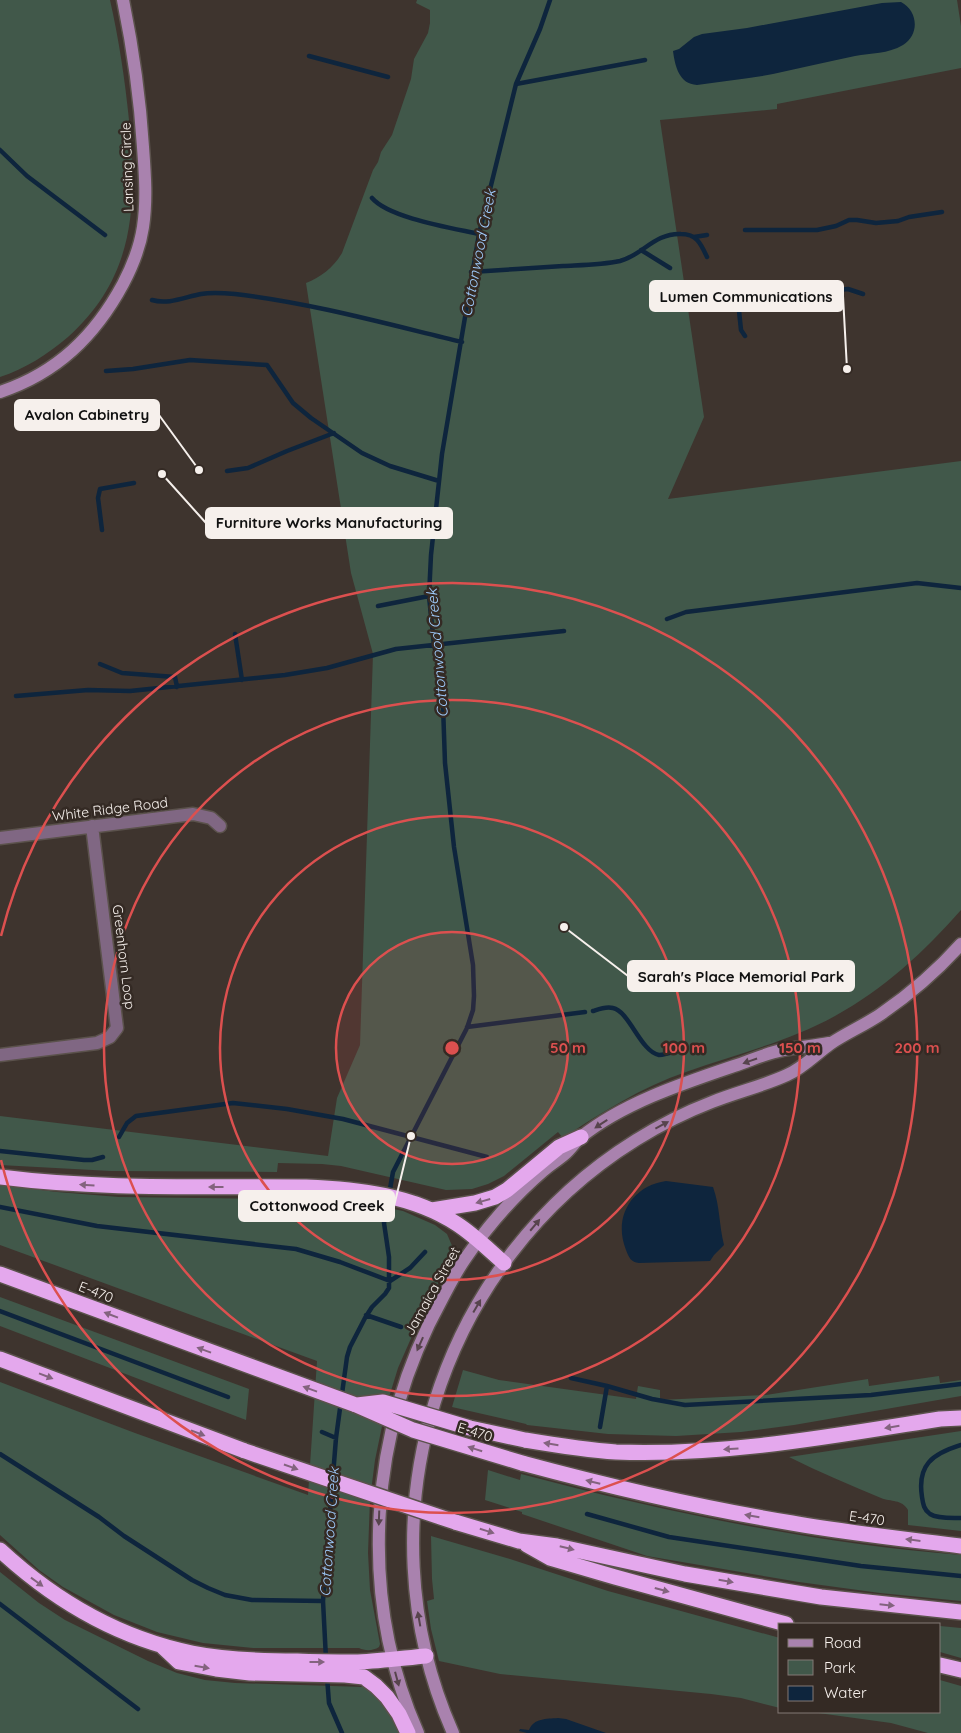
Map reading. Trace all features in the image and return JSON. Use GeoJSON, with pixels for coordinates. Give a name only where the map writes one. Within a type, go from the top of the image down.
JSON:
{"type":"FeatureCollection","features":[{"type":"Feature","properties":{"kind":"highway"},"geometry":{"type":"LineString","coordinates":[[432,1210],[495,1198],[559,1147],[581,1137]]}},
{"type":"Feature","properties":{"kind":"highway"},"geometry":{"type":"LineString","coordinates":[[0,1177],[114,1186],[306,1187],[352,1190],[405,1201],[432,1210],[457,1223],[504,1263]]}},
{"type":"Feature","properties":{"kind":"highway","name":"E-470"},"geometry":{"type":"LineString","coordinates":[[0,1274],[356,1405],[413,1430],[522,1464],[592,1482],[740,1514],[837,1530],[961,1546]]}},
{"type":"Feature","properties":{"kind":"highway"},"geometry":{"type":"LineString","coordinates":[[0,1359],[245,1451],[386,1499],[519,1541],[557,1546],[685,1574],[821,1597],[961,1612]]}},
{"type":"Feature","properties":{"kind":"highway"},"geometry":{"type":"LineString","coordinates":[[356,1405],[383,1402],[470,1428],[525,1440],[616,1452],[703,1451],[774,1445],[940,1419],[961,1418]]}},
{"type":"Feature","properties":{"kind":"highway"},"geometry":{"type":"LineString","coordinates":[[940,1419],[961,1411]]}},
{"type":"Feature","properties":{"kind":"highway"},"geometry":{"type":"LineString","coordinates":[[519,1541],[550,1558],[782,1623]]}},
{"type":"Feature","properties":{"kind":"highway"},"geometry":{"type":"LineString","coordinates":[[0,1550],[30,1576],[75,1607],[117,1629],[161,1645],[193,1653],[276,1668],[359,1669],[392,1659],[426,1656]]}},
{"type":"Feature","properties":{"kind":"highway"},"geometry":{"type":"LineString","coordinates":[[941,1665],[961,1670]]}},
{"type":"Feature","properties":{"kind":"highway"},"geometry":{"type":"LineString","coordinates":[[359,1669],[387,1696],[408,1733]]}},
{"type":"Feature","properties":{"kind":"main road","name":"Lansing Circle"},"geometry":{"type":"LineString","coordinates":[[0,392],[43,372],[80,344],[95,328],[109,308],[126,279],[137,252],[143,228],[144,165],[136,75],[123,0]]}},
{"type":"Feature","properties":{"kind":"main road","name":"Jamaica Street"},"geometry":{"type":"LineString","coordinates":[[453,1733],[426,1656],[416,1604],[413,1510],[418,1466],[430,1416],[445,1372],[468,1321],[504,1263],[559,1198],[581,1178],[611,1156],[649,1132],[700,1107],[790,1074],[832,1043],[901,1000],[930,976],[961,944]]}},
{"type":"Feature","properties":{"kind":"main road","name":"Jamaica Street"},"geometry":{"type":"LineString","coordinates":[[418,1733],[401,1692],[392,1659],[383,1610],[379,1557],[380,1506],[383,1474],[391,1431],[404,1385],[425,1332],[461,1266],[479,1241],[519,1194],[543,1171],[568,1152],[581,1137],[628,1108],[683,1083],[780,1050],[832,1043]]}},
{"type":"Feature","properties":{"kind":"street","name":"White Ridge Road"},"geometry":{"type":"LineString","coordinates":[[0,838],[193,814],[211,818],[220,826]]}},
{"type":"Feature","properties":{"kind":"street","name":"Greenhorn Loop"},"geometry":{"type":"LineString","coordinates":[[0,1055],[97,1043],[110,1037],[117,1028],[92,826]]}},
{"type":"Feature","properties":{"kind":"green space"},"geometry":{"type":"Polygon","coordinates":[[[0,0],[110,0],[126,90],[132,181],[127,237],[119,264],[107,289],[90,314],[68,337],[27,365],[0,377],[0,0]]]}},
{"type":"Feature","properties":{"kind":"green space"},"geometry":{"type":"Polygon","coordinates":[[[417,0],[957,0],[961,26],[961,68],[777,104],[777,109],[660,120],[704,417],[668,499],[961,461],[961,910],[903,969],[870,994],[835,1016],[799,1033],[654,1085],[607,1110],[563,1138],[558,1132],[504,1176],[472,1189],[446,1190],[341,1166],[322,1164],[278,1163],[277,1172],[111,1171],[0,1165],[0,1116],[328,1156],[337,1098],[360,1045],[373,654],[351,573],[306,283],[326,271],[342,253],[373,170],[381,152],[392,135],[411,79],[414,59],[428,33],[430,23],[430,10],[416,3],[417,0]]]}},
{"type":"Feature","properties":{"kind":"green space"},"geometry":{"type":"Polygon","coordinates":[[[0,1185],[119,1197],[350,1200],[403,1211],[435,1225],[447,1234],[453,1248],[450,1263],[423,1311],[398,1368],[386,1407],[375,1460],[370,1499],[368,1553],[370,1590],[379,1647],[369,1650],[359,1648],[253,1648],[203,1643],[157,1632],[114,1615],[63,1587],[39,1570],[0,1535],[0,1382],[308,1495],[317,1361],[0,1245],[0,1185]]]}},
{"type":"Feature","properties":{"kind":"green space"},"geometry":{"type":"Polygon","coordinates":[[[0,1297],[249,1389],[246,1420],[0,1326],[0,1297]]]}},
{"type":"Feature","properties":{"kind":"green space"},"geometry":{"type":"Polygon","coordinates":[[[463,1370],[499,1380],[636,1399],[638,1386],[660,1390],[660,1400],[766,1395],[868,1379],[869,1386],[939,1376],[940,1383],[961,1380],[961,1396],[794,1425],[741,1432],[676,1436],[608,1434],[527,1425],[452,1407],[463,1370]]]}},
{"type":"Feature","properties":{"kind":"green space"},"geometry":{"type":"Polygon","coordinates":[[[961,1431],[961,1531],[908,1525],[908,1510],[903,1504],[881,1498],[789,1457],[961,1431]]]}},
{"type":"Feature","properties":{"kind":"green space"},"geometry":{"type":"Polygon","coordinates":[[[488,1470],[520,1480],[521,1474],[684,1513],[794,1534],[905,1550],[961,1555],[961,1601],[799,1582],[647,1556],[485,1500],[488,1470]]]}},
{"type":"Feature","properties":{"kind":"green space"},"geometry":{"type":"Polygon","coordinates":[[[431,1536],[608,1591],[778,1637],[778,1707],[741,1698],[711,1694],[500,1674],[439,1661],[431,1629],[427,1601],[434,1599],[431,1536]]]}},
{"type":"Feature","properties":{"kind":"green space"},"geometry":{"type":"Polygon","coordinates":[[[0,1572],[39,1603],[65,1620],[148,1661],[177,1673],[205,1680],[235,1683],[364,1687],[381,1699],[403,1733],[0,1733],[0,1572]]]}},
{"type":"Feature","properties":{"kind":"green space"},"geometry":{"type":"Polygon","coordinates":[[[941,1626],[961,1628],[961,1658],[941,1652],[941,1626]]]}},
{"type":"Feature","properties":{"kind":"green space"},"geometry":{"type":"Polygon","coordinates":[[[941,1680],[961,1686],[961,1733],[928,1733],[891,1723],[818,1713],[941,1713],[941,1680]]]}},
{"type":"Feature","properties":{"kind":"water"},"geometry":{"type":"Polygon","coordinates":[[[901,2],[907,6],[914,17],[914,29],[912,35],[903,45],[891,50],[764,76],[697,85],[691,84],[682,78],[675,62],[673,51],[702,34],[747,28],[882,3],[901,2]]]}},
{"type":"Feature","properties":{"kind":"water"},"geometry":{"type":"Polygon","coordinates":[[[666,1181],[713,1187],[724,1245],[710,1261],[639,1263],[632,1261],[629,1257],[623,1238],[622,1226],[628,1205],[643,1189],[666,1181]]]}},
{"type":"Feature","properties":{"kind":"water"},"geometry":{"type":"Polygon","coordinates":[[[558,1718],[606,1733],[527,1733],[519,1731],[520,1729],[529,1730],[537,1721],[558,1718]]]}},
{"type":"Feature","properties":{"kind":"waterway","name":"Cottonwood Creek"},"geometry":{"type":"LineString","coordinates":[[326,1659],[323,1601],[336,1438],[347,1357],[365,1318],[389,1288],[389,1257],[384,1223],[393,1172],[467,1028],[473,1010],[473,965],[454,847],[445,763],[442,677],[434,645],[429,596],[431,555],[442,454],[479,234],[516,84],[540,29],[550,0]]}},
{"type":"Feature","properties":{"kind":"waterway"},"geometry":{"type":"LineString","coordinates":[[309,56],[388,77]]}},
{"type":"Feature","properties":{"kind":"waterway"},"geometry":{"type":"LineString","coordinates":[[516,84],[645,60]]}},
{"type":"Feature","properties":{"kind":"waterway"},"geometry":{"type":"LineString","coordinates":[[0,150],[27,176],[105,235]]}},
{"type":"Feature","properties":{"kind":"waterway"},"geometry":{"type":"LineString","coordinates":[[372,198],[380,205],[406,217],[479,234]]}},
{"type":"Feature","properties":{"kind":"waterway"},"geometry":{"type":"LineString","coordinates":[[745,230],[817,230],[836,226],[849,220],[876,223],[898,221],[909,217],[942,212]]}},
{"type":"Feature","properties":{"kind":"waterway"},"geometry":{"type":"LineString","coordinates":[[471,272],[592,265],[620,261],[663,237],[681,234],[695,238],[707,257]]}},
{"type":"Feature","properties":{"kind":"waterway"},"geometry":{"type":"LineString","coordinates":[[694,237],[707,235]]}},
{"type":"Feature","properties":{"kind":"waterway"},"geometry":{"type":"LineString","coordinates":[[641,250],[670,268]]}},
{"type":"Feature","properties":{"kind":"waterway"},"geometry":{"type":"LineString","coordinates":[[729,301],[848,289],[863,294]]}},
{"type":"Feature","properties":{"kind":"waterway"},"geometry":{"type":"LineString","coordinates":[[152,300],[164,302],[209,293],[235,294],[321,308],[462,342]]}},
{"type":"Feature","properties":{"kind":"waterway"},"geometry":{"type":"LineString","coordinates":[[738,301],[741,330],[745,336]]}},
{"type":"Feature","properties":{"kind":"waterway"},"geometry":{"type":"LineString","coordinates":[[106,371],[133,369],[190,360],[267,365],[293,403],[311,418],[362,453],[390,466],[439,481]]}},
{"type":"Feature","properties":{"kind":"waterway"},"geometry":{"type":"LineString","coordinates":[[227,471],[248,468],[334,433]]}},
{"type":"Feature","properties":{"kind":"waterway"},"geometry":{"type":"LineString","coordinates":[[102,530],[98,498],[100,489],[134,483]]}},
{"type":"Feature","properties":{"kind":"waterway"},"geometry":{"type":"LineString","coordinates":[[667,619],[686,612],[917,583],[961,588]]}},
{"type":"Feature","properties":{"kind":"waterway"},"geometry":{"type":"LineString","coordinates":[[378,606],[429,596]]}},
{"type":"Feature","properties":{"kind":"waterway"},"geometry":{"type":"LineString","coordinates":[[16,696],[88,690],[130,691],[285,675],[327,668],[396,649],[564,631]]}},
{"type":"Feature","properties":{"kind":"waterway"},"geometry":{"type":"LineString","coordinates":[[235,634],[242,680]]}},
{"type":"Feature","properties":{"kind":"waterway"},"geometry":{"type":"LineString","coordinates":[[100,664],[122,673],[175,677],[177,687]]}},
{"type":"Feature","properties":{"kind":"waterway"},"geometry":{"type":"LineString","coordinates":[[593,1011],[608,1007],[619,1011],[646,1047],[659,1055],[686,1048]]}},
{"type":"Feature","properties":{"kind":"waterway"},"geometry":{"type":"LineString","coordinates":[[467,1027],[585,1012]]}},
{"type":"Feature","properties":{"kind":"waterway"},"geometry":{"type":"LineString","coordinates":[[119,1137],[127,1123],[136,1116],[233,1103],[287,1109],[343,1119],[487,1157]]}},
{"type":"Feature","properties":{"kind":"waterway"},"geometry":{"type":"LineString","coordinates":[[0,1151],[84,1160],[103,1157]]}},
{"type":"Feature","properties":{"kind":"waterway"},"geometry":{"type":"LineString","coordinates":[[0,1207],[97,1226],[296,1249],[340,1262],[390,1281],[410,1268],[425,1252]]}},
{"type":"Feature","properties":{"kind":"waterway"},"geometry":{"type":"LineString","coordinates":[[0,1311],[228,1397]]}},
{"type":"Feature","properties":{"kind":"waterway"},"geometry":{"type":"LineString","coordinates":[[366,1315],[401,1327]]}},
{"type":"Feature","properties":{"kind":"waterway"},"geometry":{"type":"LineString","coordinates":[[571,1378],[652,1399],[685,1405],[871,1395],[961,1384]]}},
{"type":"Feature","properties":{"kind":"waterway"},"geometry":{"type":"LineString","coordinates":[[600,1427],[607,1386]]}},
{"type":"Feature","properties":{"kind":"waterway"},"geometry":{"type":"LineString","coordinates":[[322,1432],[336,1438]]}},
{"type":"Feature","properties":{"kind":"waterway"},"geometry":{"type":"LineString","coordinates":[[961,1445],[942,1452],[929,1462],[924,1469],[921,1486],[923,1504],[928,1512],[933,1516],[961,1518]]}},
{"type":"Feature","properties":{"kind":"waterway"},"geometry":{"type":"LineString","coordinates":[[0,1454],[99,1517],[124,1536],[192,1580],[208,1588],[225,1595],[252,1600],[323,1601]]}},
{"type":"Feature","properties":{"kind":"waterway"},"geometry":{"type":"LineString","coordinates":[[587,1514],[669,1537],[861,1566],[961,1576]]}},
{"type":"Feature","properties":{"kind":"waterway"},"geometry":{"type":"LineString","coordinates":[[0,1604],[138,1709]]}},
{"type":"Feature","properties":{"kind":"waterway","name":"Cottonwood Creek"},"geometry":{"type":"LineString","coordinates":[[327,1677],[329,1703],[342,1733]]}},
{"type":"Feature","properties":{"kind":"place","name":"Lumen Communications"},"geometry":{"type":"Point","coordinates":[847,369]}},
{"type":"Feature","properties":{"kind":"place","name":"Avalon Cabinetry"},"geometry":{"type":"Point","coordinates":[199,470]}},
{"type":"Feature","properties":{"kind":"place","name":"Furniture Works Manufacturing"},"geometry":{"type":"Point","coordinates":[162,474]}},
{"type":"Feature","properties":{"kind":"place","name":"Sarah's Place Memorial Park"},"geometry":{"type":"Point","coordinates":[564,927]}},
{"type":"Feature","properties":{"kind":"place","name":"Cottonwood Creek"},"geometry":{"type":"Point","coordinates":[411,1136]}}]}
